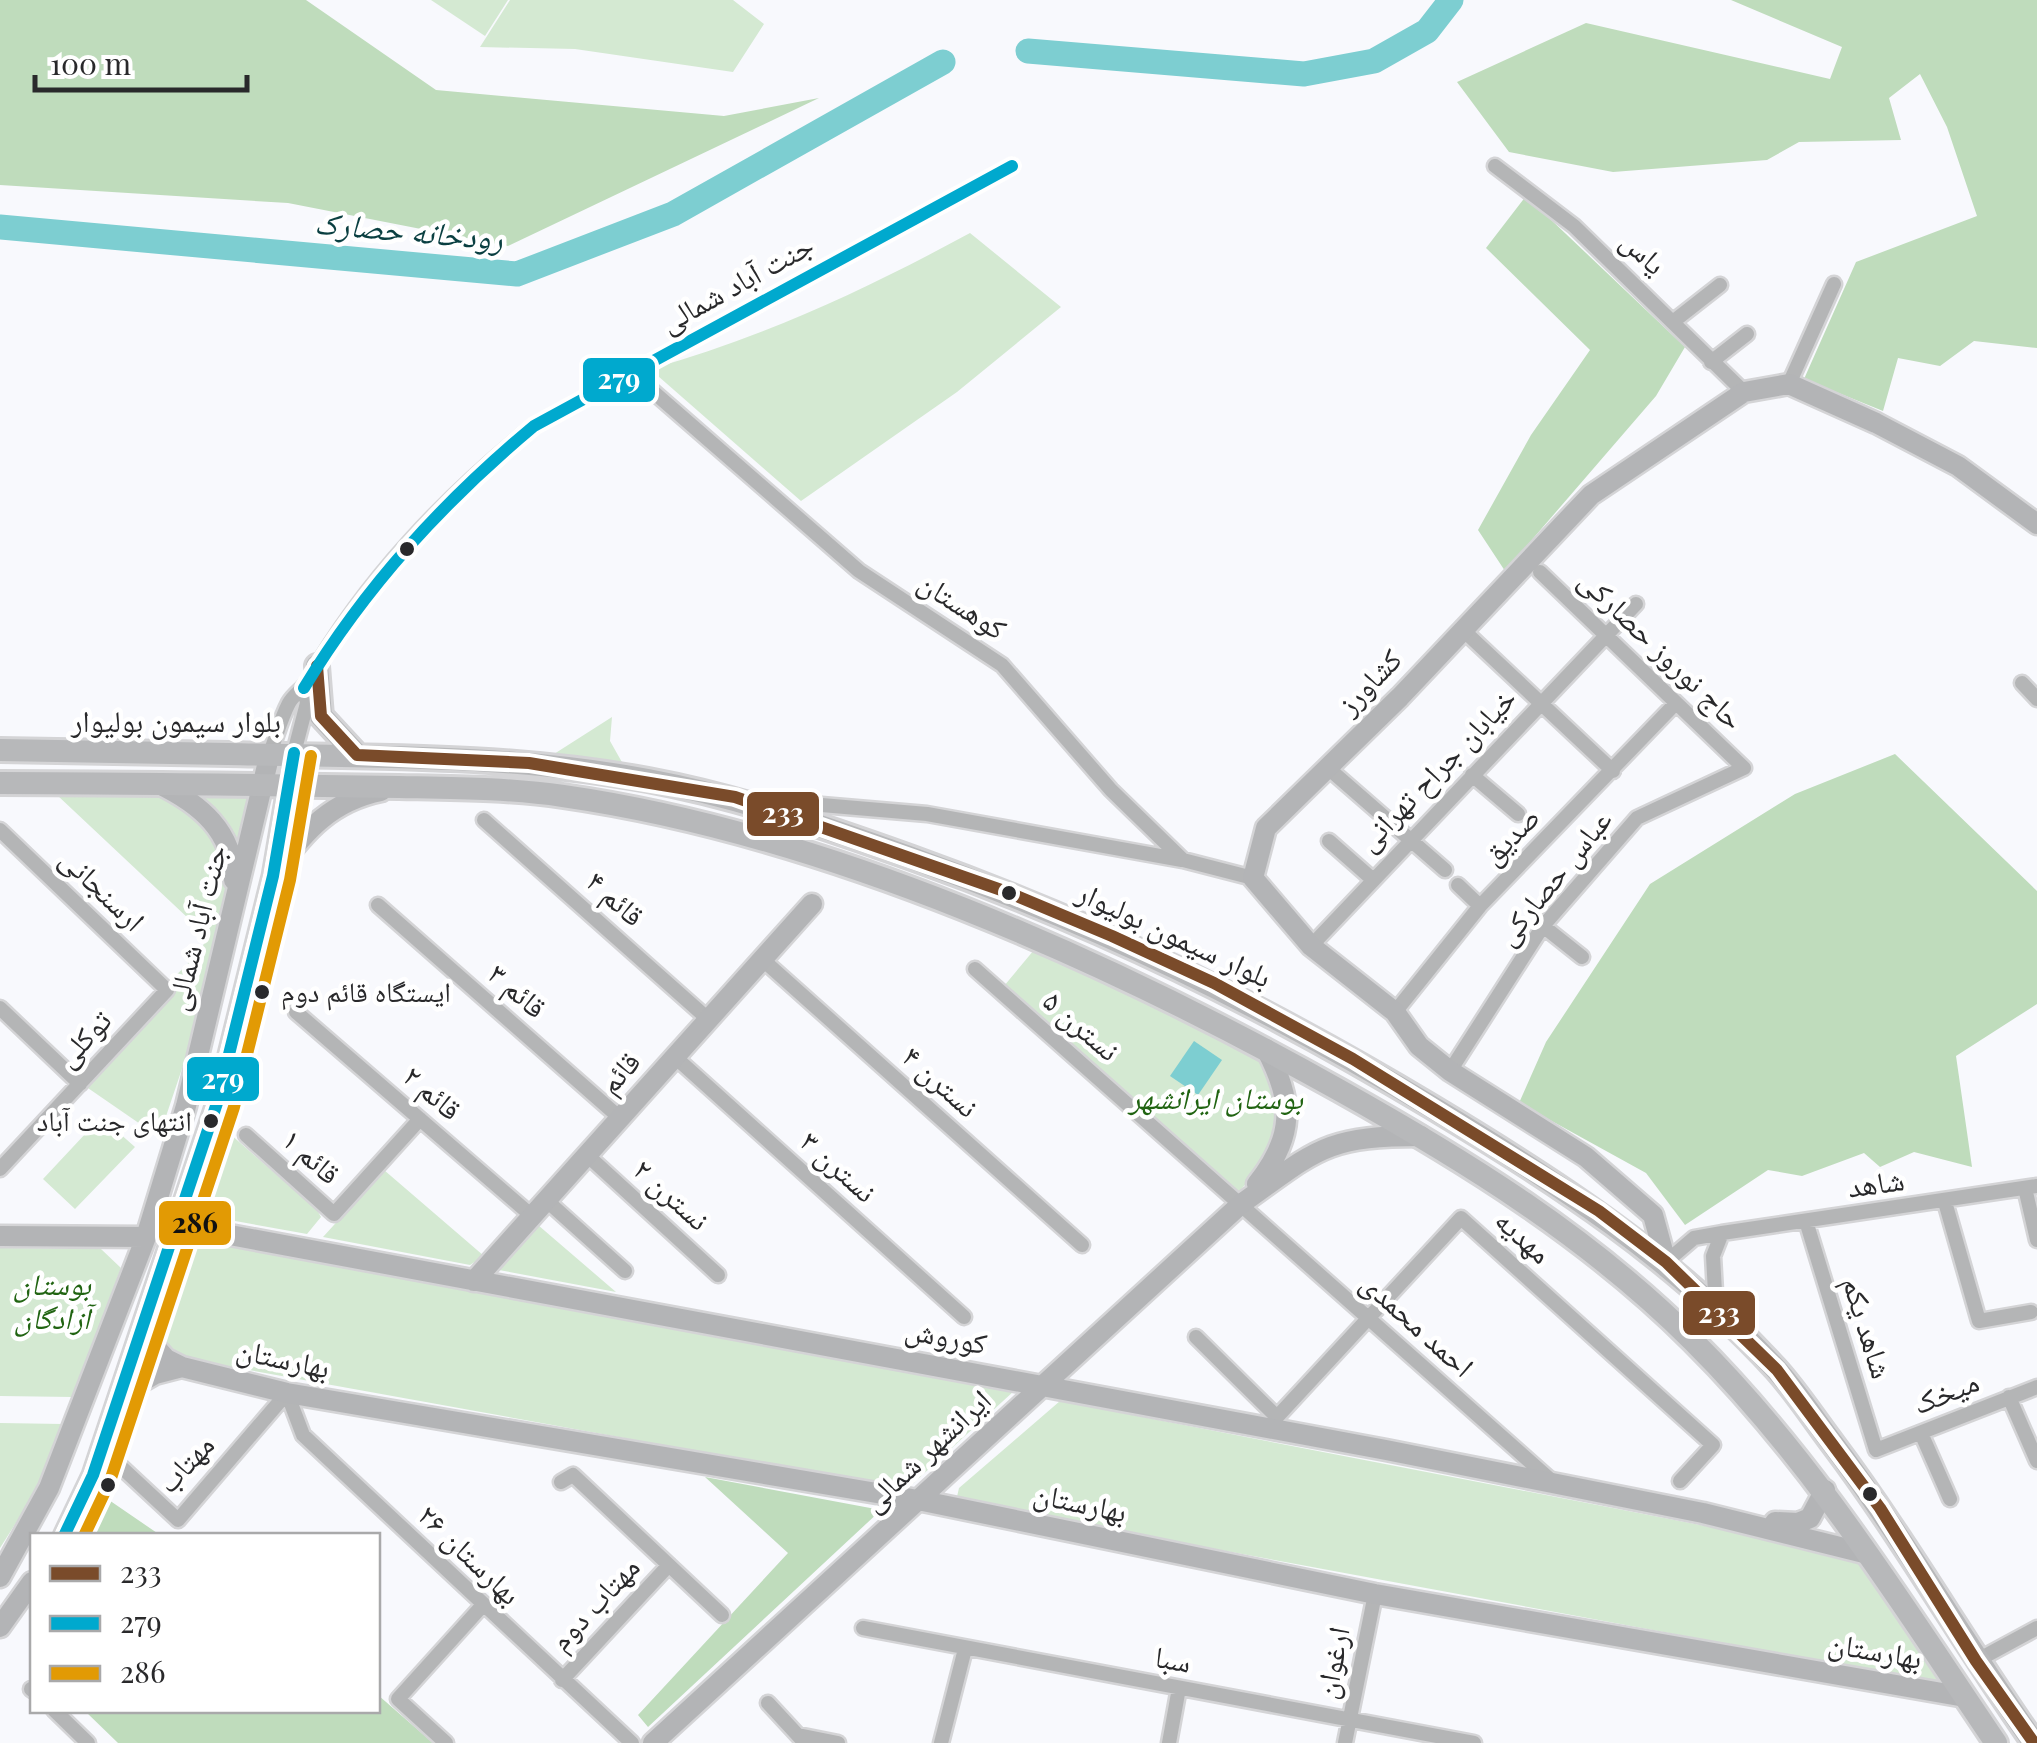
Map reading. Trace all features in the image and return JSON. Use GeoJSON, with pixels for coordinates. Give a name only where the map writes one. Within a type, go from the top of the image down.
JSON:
{"type":"FeatureCollection","features":[{"type":"Feature","properties":{"kind":"main road"},"geometry":{"type":"LineString","coordinates":[[317,666],[321,716],[357,755]]}},
{"type":"Feature","properties":{"kind":"main road","name":"بلوار سیمون بولیوار"},"geometry":{"type":"LineString","coordinates":[[0,750],[294,752],[530,763],[734,798],[1007,892],[1214,983],[1353,1059],[1527,1164],[1666,1262],[1777,1370],[1869,1492],[1976,1661],[2034,1743]]}},
{"type":"Feature","properties":{"kind":"main road","name":"بلوار سیمون بولیوار"},"geometry":{"type":"LineString","coordinates":[[0,783],[474,787],[659,812],[769,839],[1088,962],[1266,1049],[1421,1136],[1518,1196],[1629,1283],[1729,1378],[1824,1490],[1996,1743]]}},
{"type":"Feature","properties":{"kind":"street","name":"جنت آباد شمالی"},"geometry":{"type":"LineString","coordinates":[[65,1533],[93,1476],[217,1103],[273,876],[277,783],[270,754],[291,698],[304,688],[343,622],[386,564],[474,475],[534,426],[1012,166]]}},
{"type":"Feature","properties":{"kind":"street","name":"یاس"},"geometry":{"type":"LineString","coordinates":[[1495,166],[1574,226],[1744,392]]}},
{"type":"Feature","properties":{"kind":"street"},"geometry":{"type":"LineString","coordinates":[[1834,284],[1789,384],[1958,466],[2037,524]]}},
{"type":"Feature","properties":{"kind":"street"},"geometry":{"type":"LineString","coordinates":[[1674,321],[1720,285]]}},
{"type":"Feature","properties":{"kind":"street"},"geometry":{"type":"LineString","coordinates":[[1711,362],[1748,334]]}},
{"type":"Feature","properties":{"kind":"street","name":"کوهستان"},"geometry":{"type":"LineString","coordinates":[[634,375],[859,571],[1002,665],[1112,790],[1183,860],[1252,878]]}},
{"type":"Feature","properties":{"kind":"street","name":"کشاورز"},"geometry":{"type":"LineString","coordinates":[[1252,878],[1266,828],[1591,495],[1744,392],[1789,384]]}},
{"type":"Feature","properties":{"kind":"street","name":"حاج نوروز حصارکی"},"geometry":{"type":"LineString","coordinates":[[1540,572],[1674,705],[1744,768]]}},
{"type":"Feature","properties":{"kind":"street","name":"خیابان جراح تهرانی"},"geometry":{"type":"LineString","coordinates":[[1311,946],[1371,878],[1636,604]]}},
{"type":"Feature","properties":{"kind":"street"},"geometry":{"type":"LineString","coordinates":[[1462,629],[1613,771]]}},
{"type":"Feature","properties":{"kind":"street"},"geometry":{"type":"LineString","coordinates":[[2022,684],[2037,699]]}},
{"type":"Feature","properties":{"kind":"street","name":"جنت آباد شمالی"},"geometry":{"type":"LineString","coordinates":[[0,1577],[49,1488],[146,1237],[186,1106],[234,897],[277,783],[294,752],[308,702],[304,688]]}},
{"type":"Feature","properties":{"kind":"street","name":"صدیق"},"geometry":{"type":"LineString","coordinates":[[1395,1012],[1480,906],[1674,705]]}},
{"type":"Feature","properties":{"kind":"street"},"geometry":{"type":"LineString","coordinates":[[1328,768],[1445,870]]}},
{"type":"Feature","properties":{"kind":"street","name":"عباس حصارکی"},"geometry":{"type":"LineString","coordinates":[[1450,1071],[1543,926],[1637,818],[1744,768]]}},
{"type":"Feature","properties":{"kind":"street"},"geometry":{"type":"LineString","coordinates":[[1472,774],[1518,814]]}},
{"type":"Feature","properties":{"kind":"street"},"geometry":{"type":"LineString","coordinates":[[159,784],[212,819],[230,853],[234,897]]}},
{"type":"Feature","properties":{"kind":"street"},"geometry":{"type":"LineString","coordinates":[[273,876],[324,814],[358,796],[397,787]]}},
{"type":"Feature","properties":{"kind":"street"},"geometry":{"type":"LineString","coordinates":[[734,798],[927,814],[1183,860]]}},
{"type":"Feature","properties":{"kind":"street","name":"قائم ۴"},"geometry":{"type":"LineString","coordinates":[[484,820],[708,1019]]}},
{"type":"Feature","properties":{"kind":"street","name":"ارسنجانی"},"geometry":{"type":"LineString","coordinates":[[0,830],[167,990]]}},
{"type":"Feature","properties":{"kind":"street"},"geometry":{"type":"LineString","coordinates":[[1329,840],[1371,878]]}},
{"type":"Feature","properties":{"kind":"street"},"geometry":{"type":"LineString","coordinates":[[1252,878],[1311,946],[1395,1012],[1418,1046],[1450,1071],[1586,1157],[1653,1215],[1666,1262]]}},
{"type":"Feature","properties":{"kind":"street"},"geometry":{"type":"LineString","coordinates":[[1458,885],[1480,906]]}},
{"type":"Feature","properties":{"kind":"street","name":"قائم"},"geometry":{"type":"LineString","coordinates":[[474,1281],[812,904]]}},
{"type":"Feature","properties":{"kind":"street","name":"قائم ۳"},"geometry":{"type":"LineString","coordinates":[[378,906],[620,1118]]}},
{"type":"Feature","properties":{"kind":"street"},"geometry":{"type":"LineString","coordinates":[[1543,926],[1582,957]]}},
{"type":"Feature","properties":{"kind":"street","name":"نسترن ۴"},"geometry":{"type":"LineString","coordinates":[[762,959],[1082,1245]]}},
{"type":"Feature","properties":{"kind":"street","name":"نسترن ۵"},"geometry":{"type":"LineString","coordinates":[[975,969],[1241,1204]]}},
{"type":"Feature","properties":{"kind":"street","name":"توکلی"},"geometry":{"type":"LineString","coordinates":[[0,1169],[167,990]]}},
{"type":"Feature","properties":{"kind":"street"},"geometry":{"type":"LineString","coordinates":[[0,1008],[80,1084]]}},
{"type":"Feature","properties":{"kind":"street","name":"قائم ۲"},"geometry":{"type":"LineString","coordinates":[[296,1012],[420,1119],[624,1271]]}},
{"type":"Feature","properties":{"kind":"street"},"geometry":{"type":"LineString","coordinates":[[1241,1204],[1279,1156],[1287,1126],[1283,1092],[1266,1049]]}},
{"type":"Feature","properties":{"kind":"street","name":"نسترن ۳"},"geometry":{"type":"LineString","coordinates":[[674,1057],[964,1317]]}},
{"type":"Feature","properties":{"kind":"street","name":"قائم ۱"},"geometry":{"type":"LineString","coordinates":[[246,1136],[334,1214],[420,1119]]}},
{"type":"Feature","properties":{"kind":"street"},"geometry":{"type":"LineString","coordinates":[[1241,1204],[1327,1145],[1364,1136],[1421,1136]]}},
{"type":"Feature","properties":{"kind":"street","name":"نسترن ۲"},"geometry":{"type":"LineString","coordinates":[[586,1155],[718,1275]]}},
{"type":"Feature","properties":{"kind":"street"},"geometry":{"type":"LineString","coordinates":[[2031,1187],[2037,1240]]}},
{"type":"Feature","properties":{"kind":"street","name":"شاهد"},"geometry":{"type":"LineString","coordinates":[[1666,1262],[1694,1238],[1722,1232],[2031,1187]]}},
{"type":"Feature","properties":{"kind":"street"},"geometry":{"type":"LineString","coordinates":[[1945,1202],[1979,1321],[2030,1312]]}},
{"type":"Feature","properties":{"kind":"street","name":"احمد محمدی"},"geometry":{"type":"LineString","coordinates":[[1241,1204],[1558,1486]]}},
{"type":"Feature","properties":{"kind":"street","name":"ایرانشهر شمالی"},"geometry":{"type":"LineString","coordinates":[[653,1743],[1241,1204]]}},
{"type":"Feature","properties":{"kind":"street","name":"مهدیه"},"geometry":{"type":"LineString","coordinates":[[1196,1337],[1277,1417],[1461,1218],[1713,1445],[1680,1481]]}},
{"type":"Feature","properties":{"kind":"street","name":"شاهد یکم"},"geometry":{"type":"LineString","coordinates":[[1806,1221],[1876,1450]]}},
{"type":"Feature","properties":{"kind":"street","name":"کوروش"},"geometry":{"type":"LineString","coordinates":[[176,1225],[1703,1513]]}},
{"type":"Feature","properties":{"kind":"street"},"geometry":{"type":"LineString","coordinates":[[1716,1311],[1714,1256],[1722,1232]]}},
{"type":"Feature","properties":{"kind":"street"},"geometry":{"type":"LineString","coordinates":[[0,1236],[146,1237]]}},
{"type":"Feature","properties":{"kind":"street"},"geometry":{"type":"LineString","coordinates":[[145,1326],[149,1340],[166,1359],[182,1367]]}},
{"type":"Feature","properties":{"kind":"street"},"geometry":{"type":"LineString","coordinates":[[122,1393],[155,1374],[182,1367]]}},
{"type":"Feature","properties":{"kind":"street","name":"بهارستان"},"geometry":{"type":"LineString","coordinates":[[182,1367],[287,1392],[918,1500],[1375,1594],[1965,1698]]}},
{"type":"Feature","properties":{"kind":"street","name":"میخک"},"geometry":{"type":"LineString","coordinates":[[1876,1450],[2037,1387]]}},
{"type":"Feature","properties":{"kind":"street","name":"مهتاب"},"geometry":{"type":"LineString","coordinates":[[120,1465],[178,1520],[287,1392]]}},
{"type":"Feature","properties":{"kind":"street","name":"بهارستان ۲۶"},"geometry":{"type":"LineString","coordinates":[[287,1392],[303,1435],[632,1743]]}},
{"type":"Feature","properties":{"kind":"street"},"geometry":{"type":"LineString","coordinates":[[2010,1397],[2037,1461]]}},
{"type":"Feature","properties":{"kind":"street"},"geometry":{"type":"LineString","coordinates":[[1920,1432],[1950,1499]]}},
{"type":"Feature","properties":{"kind":"street","name":"مهتاب دوم"},"geometry":{"type":"LineString","coordinates":[[561,1482],[573,1475],[722,1615]]}},
{"type":"Feature","properties":{"kind":"street"},"geometry":{"type":"LineString","coordinates":[[1703,1513],[1798,1523],[1810,1518],[1824,1490]]}},
{"type":"Feature","properties":{"kind":"street"},"geometry":{"type":"LineString","coordinates":[[1703,1513],[1868,1554]]}},
{"type":"Feature","properties":{"kind":"street","name":"مهتاب دوم"},"geometry":{"type":"LineString","coordinates":[[562,1680],[669,1565]]}},
{"type":"Feature","properties":{"kind":"street"},"geometry":{"type":"LineString","coordinates":[[0,1628],[30,1585]]}},
{"type":"Feature","properties":{"kind":"street","name":"ارغوان"},"geometry":{"type":"LineString","coordinates":[[1345,1743],[1375,1594]]}},
{"type":"Feature","properties":{"kind":"street"},"geometry":{"type":"LineString","coordinates":[[446,1743],[398,1699],[482,1606]]}},
{"type":"Feature","properties":{"kind":"street","name":"سبا"},"geometry":{"type":"LineString","coordinates":[[863,1628],[1474,1743]]}},
{"type":"Feature","properties":{"kind":"street"},"geometry":{"type":"LineString","coordinates":[[1976,1661],[2037,1628]]}},
{"type":"Feature","properties":{"kind":"street"},"geometry":{"type":"LineString","coordinates":[[942,1743],[964,1649]]}},
{"type":"Feature","properties":{"kind":"street"},"geometry":{"type":"LineString","coordinates":[[1169,1743],[1179,1688]]}},
{"type":"Feature","properties":{"kind":"street"},"geometry":{"type":"LineString","coordinates":[[768,1704],[801,1739],[838,1743]]}},
{"type":"Feature","properties":{"kind":"street"},"geometry":{"type":"LineString","coordinates":[[57,1713],[88,1743]]}},
{"type":"Feature","properties":{"kind":"green space"},"geometry":{"type":"Polygon","coordinates":[[[0,0],[306,0],[436,90],[724,116],[819,98],[508,246],[288,203],[0,185],[0,0]]]}},
{"type":"Feature","properties":{"kind":"green space"},"geometry":{"type":"Polygon","coordinates":[[[431,0],[508,0],[485,36],[431,0]]]}},
{"type":"Feature","properties":{"kind":"green space"},"geometry":{"type":"Polygon","coordinates":[[[510,0],[733,0],[764,24],[733,72],[575,49],[480,47],[510,0]]]}},
{"type":"Feature","properties":{"kind":"green space"},"geometry":{"type":"Polygon","coordinates":[[[1731,0],[2037,0],[2037,348],[1974,341],[1940,366],[1898,358],[1883,411],[1804,379],[1856,262],[1977,216],[1947,127],[1920,74],[1889,98],[1901,140],[1799,142],[1767,160],[1613,172],[1509,152],[1457,82],[1586,23],[1830,79],[1842,47],[1731,0]]]}},
{"type":"Feature","properties":{"kind":"green space"},"geometry":{"type":"Polygon","coordinates":[[[1526,196],[1685,347],[1656,396],[1505,571],[1478,530],[1531,435],[1590,350],[1486,248],[1526,196]]]}},
{"type":"Feature","properties":{"kind":"green space"},"geometry":{"type":"Polygon","coordinates":[[[970,233],[1061,307],[957,392],[801,501],[650,369],[734,342],[814,310],[970,233]]]}},
{"type":"Feature","properties":{"kind":"green space"},"geometry":{"type":"Polygon","coordinates":[[[612,717],[610,741],[623,764],[554,754],[612,717]]]}},
{"type":"Feature","properties":{"kind":"green space"},"geometry":{"type":"Polygon","coordinates":[[[1895,754],[2037,891],[2037,1004],[1956,1056],[1972,1167],[1914,1152],[1880,1167],[1864,1153],[1802,1176],[1768,1170],[1685,1225],[1646,1173],[1519,1103],[1546,1042],[1650,884],[1795,794],[1895,754]]]}},
{"type":"Feature","properties":{"kind":"green space"},"geometry":{"type":"Polygon","coordinates":[[[184,792],[250,793],[238,864],[184,792]]]}},
{"type":"Feature","properties":{"kind":"green space"},"geometry":{"type":"Polygon","coordinates":[[[57,795],[169,797],[212,827],[228,881],[189,1048],[159,1137],[85,1086],[177,988],[170,981],[202,950],[206,935],[57,795]]]}},
{"type":"Feature","properties":{"kind":"green space","name":"بوستان ایرانشهر"},"geometry":{"type":"Polygon","coordinates":[[[1034,950],[1154,1004],[1262,1062],[1279,1102],[1273,1153],[1237,1194],[1004,986],[1034,950]]]}},
{"type":"Feature","properties":{"kind":"green space"},"geometry":{"type":"Polygon","coordinates":[[[101,1117],[135,1147],[75,1209],[43,1179],[101,1117]]]}},
{"type":"Feature","properties":{"kind":"green space"},"geometry":{"type":"Polygon","coordinates":[[[221,1126],[317,1210],[321,1217],[307,1234],[213,1217],[200,1207],[199,1193],[221,1126]]]}},
{"type":"Feature","properties":{"kind":"green space"},"geometry":{"type":"Polygon","coordinates":[[[384,1170],[484,1256],[470,1265],[323,1237],[384,1170]]]}},
{"type":"Feature","properties":{"kind":"green space"},"geometry":{"type":"Polygon","coordinates":[[[538,1225],[616,1292],[499,1270],[538,1225]]]}},
{"type":"Feature","properties":{"kind":"green space"},"geometry":{"type":"Polygon","coordinates":[[[208,1243],[1014,1391],[907,1489],[182,1358],[161,1345],[153,1322],[180,1249],[208,1243]]]}},
{"type":"Feature","properties":{"kind":"green space","name":"بوستان آزادگان"},"geometry":{"type":"Polygon","coordinates":[[[0,1248],[101,1249],[121,1268],[73,1397],[0,1396],[0,1248]]]}},
{"type":"Feature","properties":{"kind":"green space"},"geometry":{"type":"Polygon","coordinates":[[[1060,1401],[1845,1553],[1865,1568],[1944,1684],[956,1501],[959,1488],[1060,1401]]]}},
{"type":"Feature","properties":{"kind":"green space"},"geometry":{"type":"Polygon","coordinates":[[[0,1423],[63,1424],[33,1496],[0,1548],[0,1423]]]}},
{"type":"Feature","properties":{"kind":"green space"},"geometry":{"type":"Polygon","coordinates":[[[705,1477],[881,1510],[648,1727],[638,1715],[788,1553],[705,1477]]]}},
{"type":"Feature","properties":{"kind":"green space"},"geometry":{"type":"Polygon","coordinates":[[[106,1498],[157,1533],[86,1533],[106,1498]]]}},
{"type":"Feature","properties":{"kind":"green space"},"geometry":{"type":"Polygon","coordinates":[[[380,1697],[433,1743],[118,1743],[87,1713],[380,1713],[380,1697]]]}},
{"type":"Feature","properties":{"kind":"water"},"geometry":{"type":"Polygon","coordinates":[[[1194,1041],[1222,1060],[1198,1095],[1170,1076],[1194,1041]]]}},
{"type":"Feature","properties":{"kind":"waterway","name":"رودخانه حصارک"},"geometry":{"type":"LineString","coordinates":[[1028,51],[1304,74],[1374,61],[1427,31],[1451,0]]}},
{"type":"Feature","properties":{"kind":"waterway","name":"رودخانه حصارک"},"geometry":{"type":"LineString","coordinates":[[0,227],[517,274],[673,214],[943,62]]}},
{"type":"Feature","properties":{"kind":"transit line","name":"279"},"geometry":{"type":"LineString","coordinates":[[304,688],[353,615],[408,548],[468,485],[534,426],[1012,166]]}},
{"type":"Feature","properties":{"kind":"transit line","name":"233"},"geometry":{"type":"LineString","coordinates":[[317,666],[321,716],[357,755],[529,763],[735,797],[1007,892],[1214,983],[1353,1059],[1599,1211],[1666,1262],[1777,1370],[1880,1508],[1976,1661],[2034,1743]]}},
{"type":"Feature","properties":{"kind":"transit line","name":"279"},"geometry":{"type":"LineString","coordinates":[[65,1533],[93,1475],[217,1103],[273,876],[294,753]]}},
{"type":"Feature","properties":{"kind":"transit line","name":"286"},"geometry":{"type":"LineString","coordinates":[[85,1533],[110,1481],[234,1107],[290,880],[311,756]]}},
{"type":"Feature","properties":{"kind":"place","name":"ایستگاه قائم دوم"},"geometry":{"type":"Point","coordinates":[262,992]}},
{"type":"Feature","properties":{"kind":"place","name":"انتهای جنت آباد"},"geometry":{"type":"Point","coordinates":[211,1121]}}]}
